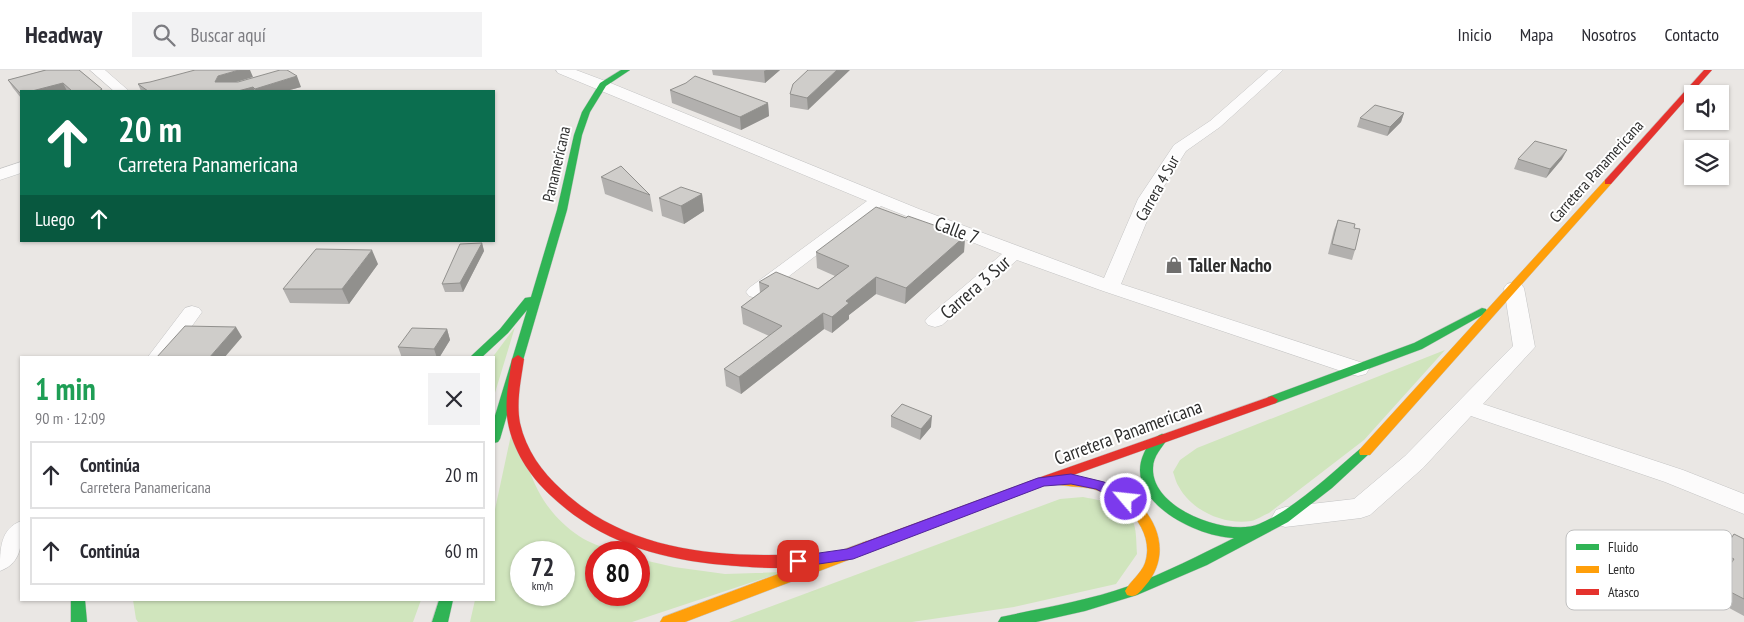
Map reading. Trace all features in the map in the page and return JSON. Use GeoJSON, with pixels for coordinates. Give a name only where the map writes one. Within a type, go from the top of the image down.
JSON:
{"type":"FeatureCollection","features":[{"type":"Feature","properties":{"kind":"main road","name":"Panamericana"},"geometry":{"type":"LineString","coordinates":[[495,436],[562,210],[578,135],[593,99],[604,85],[626,70]]}},
{"type":"Feature","properties":{"kind":"main road","name":"Carretera Panamericana"},"geometry":{"type":"LineString","coordinates":[[1085,605],[1132,591],[1202,561],[1274,523],[1327,485],[1368,449],[1708,70]]}},
{"type":"Feature","properties":{"kind":"main road","name":"Panamericana"},"geometry":{"type":"LineString","coordinates":[[476,356],[494,342],[522,311],[541,280]]}},
{"type":"Feature","properties":{"kind":"main road","name":"Carretera Panamericana"},"geometry":{"type":"LineString","coordinates":[[668,622],[1043,481],[1418,346],[1442,334],[1511,291]]}},
{"type":"Feature","properties":{"kind":"main road"},"geometry":{"type":"LineString","coordinates":[[518,359],[513,394],[515,430],[530,466],[559,500],[601,528],[654,550],[716,562],[782,564],[848,555]]}},
{"type":"Feature","properties":{"kind":"main road"},"geometry":{"type":"LineString","coordinates":[[1162,438],[1149,451],[1145,468],[1150,486],[1164,505],[1186,520],[1213,530],[1241,533],[1274,523]]}},
{"type":"Feature","properties":{"kind":"main road"},"geometry":{"type":"LineString","coordinates":[[1043,481],[1071,479],[1100,485],[1126,499],[1145,519],[1154,542],[1151,565],[1132,591]]}},
{"type":"Feature","properties":{"kind":"main road"},"geometry":{"type":"LineString","coordinates":[[78,601],[79,622]]}},
{"type":"Feature","properties":{"kind":"main road"},"geometry":{"type":"LineString","coordinates":[[440,622],[446,601]]}},
{"type":"Feature","properties":{"kind":"main road"},"geometry":{"type":"LineString","coordinates":[[1006,622],[1085,605]]}},
{"type":"Feature","properties":{"kind":"main road"},"geometry":{"type":"LineString","coordinates":[[1058,622],[1085,605]]}},
{"type":"Feature","properties":{"kind":"street"},"geometry":{"type":"LineString","coordinates":[[97,70],[121,90]]}},
{"type":"Feature","properties":{"kind":"street","name":"Calle 7"},"geometry":{"type":"LineString","coordinates":[[563,70],[604,85],[880,200],[1015,252],[1110,287],[1358,369]]}},
{"type":"Feature","properties":{"kind":"street","name":"Carrera 4 Sur"},"geometry":{"type":"LineString","coordinates":[[1110,287],[1147,199],[1180,148],[1215,124],[1276,70]]}},
{"type":"Feature","properties":{"kind":"street"},"geometry":{"type":"LineString","coordinates":[[0,175],[20,167]]}},
{"type":"Feature","properties":{"kind":"street"},"geometry":{"type":"LineString","coordinates":[[756,292],[880,200]]}},
{"type":"Feature","properties":{"kind":"street","name":"Carrera 3 Sur"},"geometry":{"type":"LineString","coordinates":[[935,322],[1015,252]]}},
{"type":"Feature","properties":{"kind":"street"},"geometry":{"type":"LineString","coordinates":[[1274,523],[1361,508],[1414,462],[1524,347],[1511,291]]}},
{"type":"Feature","properties":{"kind":"street"},"geometry":{"type":"LineString","coordinates":[[159,356],[192,312]]}},
{"type":"Feature","properties":{"kind":"street"},"geometry":{"type":"LineString","coordinates":[[1468,407],[1674,476],[1744,504]]}},
{"type":"Feature","properties":{"kind":"street"},"geometry":{"type":"LineString","coordinates":[[0,560],[20,533]]}},
{"type":"Feature","properties":{"kind":"green space"},"geometry":{"type":"Polygon","coordinates":[[[515,327],[495,393],[495,356],[493,356],[515,327]]]}},
{"type":"Feature","properties":{"kind":"green space"},"geometry":{"type":"Polygon","coordinates":[[[1445,350],[1364,440],[1269,513],[1256,520],[1230,521],[1210,514],[1192,503],[1177,484],[1173,472],[1180,460],[1197,448],[1445,350]]]}},
{"type":"Feature","properties":{"kind":"green space"},"geometry":{"type":"Polygon","coordinates":[[[514,421],[529,470],[543,499],[564,525],[588,541],[585,541],[585,606],[650,606],[650,562],[725,574],[783,572],[632,622],[470,622],[475,601],[495,601],[495,509],[514,421]]]}},
{"type":"Feature","properties":{"kind":"green space"},"geometry":{"type":"Polygon","coordinates":[[[1083,497],[1116,506],[1134,523],[1137,554],[1116,584],[1014,607],[912,622],[729,622],[1060,499],[1083,497]]]}},
{"type":"Feature","properties":{"kind":"green space"},"geometry":{"type":"Polygon","coordinates":[[[133,601],[421,601],[413,622],[138,622],[133,601]]]}},
{"type":"Feature","properties":{"kind":"building"},"geometry":{"type":"Polygon","coordinates":[[[46,70],[79,70],[102,89],[71,90],[63,83],[36,90],[20,90],[20,93],[8,80],[46,70]]]}},
{"type":"Feature","properties":{"kind":"building"},"geometry":{"type":"Polygon","coordinates":[[[195,70],[239,70],[218,76],[215,82],[238,82],[280,70],[287,70],[297,76],[255,89],[253,87],[242,90],[147,90],[138,84],[195,70]]]}},
{"type":"Feature","properties":{"kind":"building"},"geometry":{"type":"Polygon","coordinates":[[[808,70],[837,70],[807,98],[790,94],[793,84],[808,70]]]}},
{"type":"Feature","properties":{"kind":"building"},"geometry":{"type":"Polygon","coordinates":[[[695,76],[768,103],[740,117],[670,90],[686,83],[695,76]]]}},
{"type":"Feature","properties":{"kind":"building"},"geometry":{"type":"Polygon","coordinates":[[[1375,105],[1404,113],[1390,127],[1360,118],[1375,105]]]}},
{"type":"Feature","properties":{"kind":"building"},"geometry":{"type":"Polygon","coordinates":[[[1535,141],[1567,150],[1550,169],[1518,159],[1535,141]]]}},
{"type":"Feature","properties":{"kind":"building"},"geometry":{"type":"Polygon","coordinates":[[[621,166],[650,195],[601,177],[621,166]]]}},
{"type":"Feature","properties":{"kind":"building"},"geometry":{"type":"Polygon","coordinates":[[[681,187],[702,194],[681,206],[659,198],[681,187]]]}},
{"type":"Feature","properties":{"kind":"building"},"geometry":{"type":"Polygon","coordinates":[[[876,207],[965,236],[906,288],[876,277],[846,301],[849,303],[832,317],[823,313],[739,377],[724,369],[782,326],[741,307],[769,286],[759,282],[776,272],[818,289],[849,266],[816,252],[876,207]]]}},
{"type":"Feature","properties":{"kind":"building"},"geometry":{"type":"Polygon","coordinates":[[[1338,220],[1355,224],[1354,228],[1360,229],[1355,250],[1332,244],[1338,220]]]}},
{"type":"Feature","properties":{"kind":"building"},"geometry":{"type":"Polygon","coordinates":[[[482,243],[460,283],[442,284],[460,244],[482,243]]]}},
{"type":"Feature","properties":{"kind":"building"},"geometry":{"type":"Polygon","coordinates":[[[316,249],[372,250],[342,289],[283,289],[316,249]]]}},
{"type":"Feature","properties":{"kind":"building"},"geometry":{"type":"Polygon","coordinates":[[[185,326],[236,327],[211,356],[158,356],[185,326]]]}},
{"type":"Feature","properties":{"kind":"building"},"geometry":{"type":"Polygon","coordinates":[[[412,328],[447,329],[434,349],[398,347],[412,328]]]}},
{"type":"Feature","properties":{"kind":"building"},"geometry":{"type":"Polygon","coordinates":[[[902,404],[932,416],[921,429],[891,416],[902,404]]]}},
{"type":"Feature","properties":{"kind":"building"},"geometry":{"type":"Polygon","coordinates":[[[1734,534],[1744,539],[1744,599],[1732,593],[1732,562],[1734,559],[1732,558],[1732,537],[1734,534]]]}},
{"type":"Feature","properties":{"kind":"traffic: fast"},"geometry":{"type":"LineString","coordinates":[[541,280],[562,210],[578,135],[586,112],[603,85],[626,70]]}},
{"type":"Feature","properties":{"kind":"traffic: fast"},"geometry":{"type":"LineString","coordinates":[[495,436],[541,280]]}},
{"type":"Feature","properties":{"kind":"traffic: fast"},"geometry":{"type":"LineString","coordinates":[[476,356],[504,331],[529,300]]}},
{"type":"Feature","properties":{"kind":"traffic: fast"},"geometry":{"type":"LineString","coordinates":[[1272,400],[1418,346],[1482,311]]}},
{"type":"Feature","properties":{"kind":"traffic: fast"},"geometry":{"type":"LineString","coordinates":[[1162,438],[1150,453],[1146,468],[1149,483],[1157,496],[1169,508],[1184,518],[1200,525],[1225,532],[1254,530]]}},
{"type":"Feature","properties":{"kind":"traffic: fast"},"geometry":{"type":"LineString","coordinates":[[1006,622],[1085,605],[1132,591],[1202,561],[1283,518],[1327,485],[1365,452]]}},
{"type":"Feature","properties":{"kind":"traffic: fast"},"geometry":{"type":"LineString","coordinates":[[78,601],[79,622]]}},
{"type":"Feature","properties":{"kind":"traffic: fast"},"geometry":{"type":"LineString","coordinates":[[440,622],[446,601]]}},
{"type":"Feature","properties":{"kind":"traffic: slow"},"geometry":{"type":"LineString","coordinates":[[1365,452],[1608,182]]}},
{"type":"Feature","properties":{"kind":"traffic: slow"},"geometry":{"type":"LineString","coordinates":[[1056,480],[1083,482],[1109,490],[1120,496],[1139,514],[1151,535],[1154,553],[1149,571],[1132,591]]}},
{"type":"Feature","properties":{"kind":"traffic: slow"},"geometry":{"type":"LineString","coordinates":[[668,622],[867,547]]}},
{"type":"Feature","properties":{"kind":"traffic: jam"},"geometry":{"type":"LineString","coordinates":[[1608,182],[1708,70]]}},
{"type":"Feature","properties":{"kind":"traffic: jam"},"geometry":{"type":"LineString","coordinates":[[518,359],[513,391],[513,407],[514,423],[519,439],[530,463],[540,477],[572,508],[601,527],[633,541],[667,551],[702,558],[738,561],[809,560]]}},
{"type":"Feature","properties":{"kind":"traffic: jam"},"geometry":{"type":"LineString","coordinates":[[867,547],[1043,481],[1272,400]]}},
{"type":"Feature","properties":{"kind":"place","name":"Taller Nacho"},"geometry":{"type":"Point","coordinates":[1174,265]}},
{"type":"Feature","properties":{"kind":"route"},"geometry":{"type":"LineString","coordinates":[[798,561],[848,555],[1043,481],[1071,479],[1100,485],[1126,499]]}}]}
